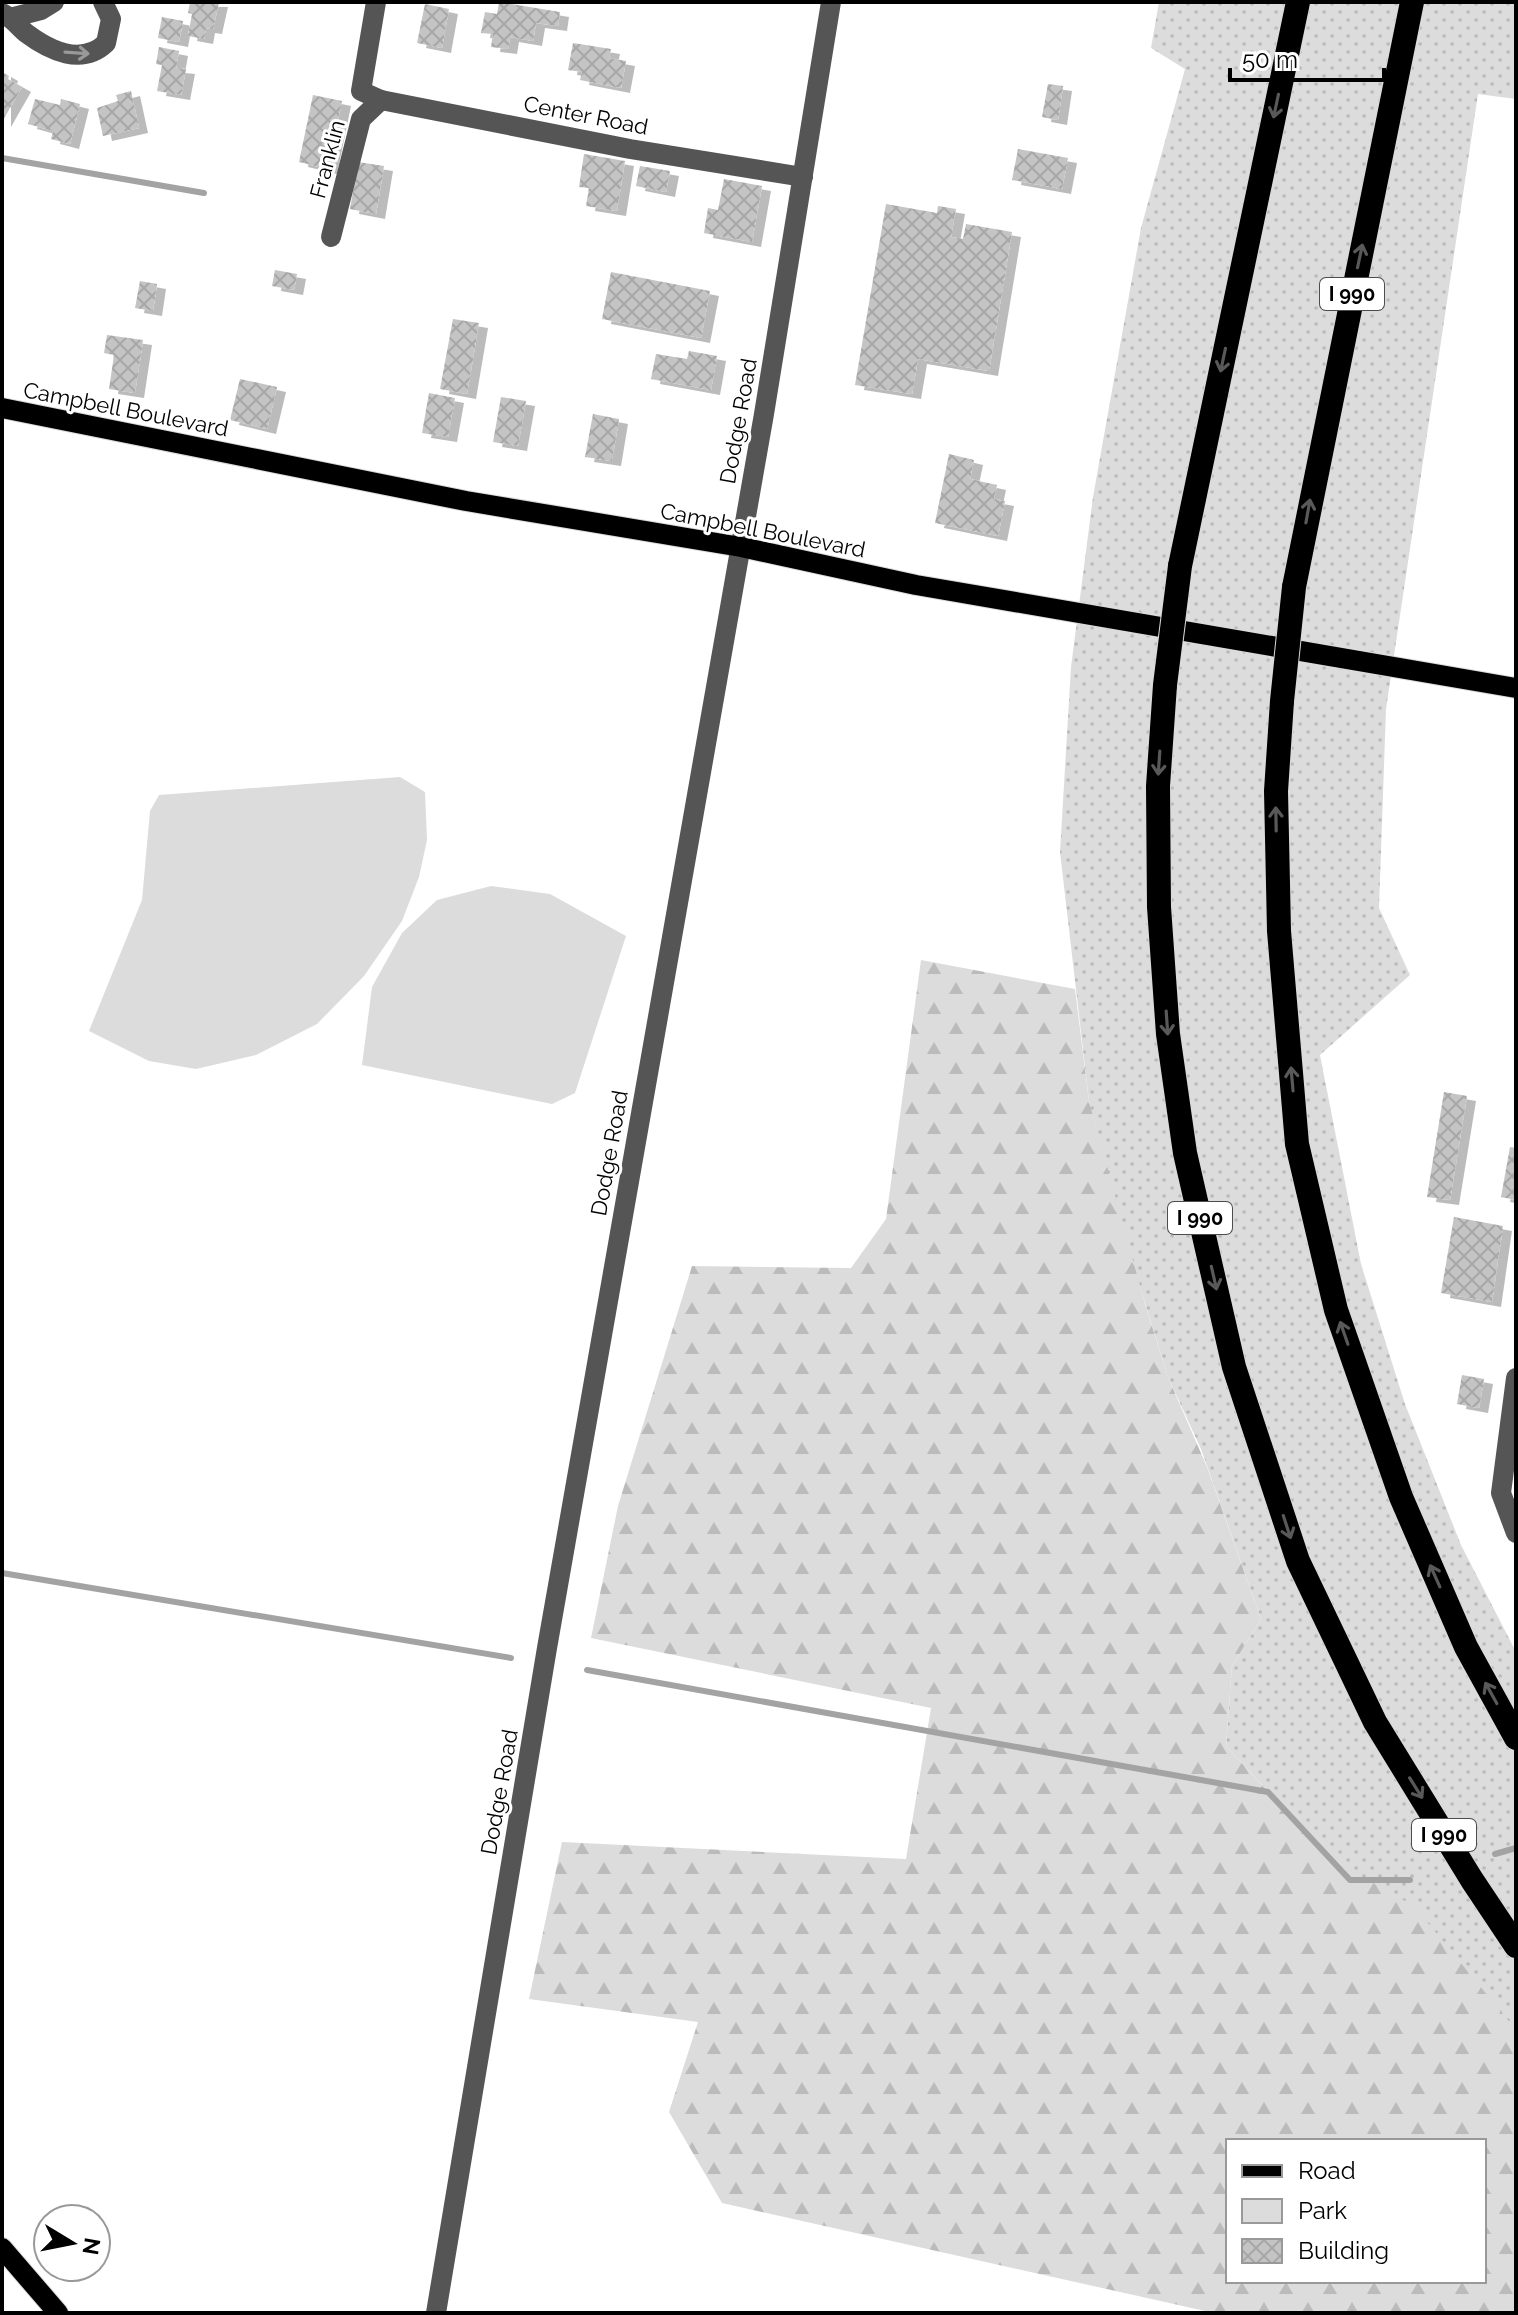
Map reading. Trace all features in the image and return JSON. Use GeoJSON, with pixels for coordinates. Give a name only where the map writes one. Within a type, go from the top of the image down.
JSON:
{"type":"FeatureCollection","features":[{"type":"Feature","properties":{"kind":"highway","name":"I 990"},"geometry":{"type":"LineString","coordinates":[[1298,2],[1180,566],[1165,685],[1158,786],[1159,907],[1168,1034],[1185,1153],[1234,1367],[1298,1561],[1375,1722],[1516,1946]]}},
{"type":"Feature","properties":{"kind":"highway","name":"I 990"},"geometry":{"type":"LineString","coordinates":[[1412,2],[1294,587],[1276,791],[1279,931],[1297,1144],[1336,1310],[1401,1497],[1466,1647],[1516,1738]]}},
{"type":"Feature","properties":{"kind":"main road","name":"Campbell Boulevard"},"geometry":{"type":"LineString","coordinates":[[2,408],[466,501],[741,547],[916,585],[1516,688]]}},
{"type":"Feature","properties":{"kind":"main road"},"geometry":{"type":"LineString","coordinates":[[2,2248],[58,2313]]}},
{"type":"Feature","properties":{"kind":"street"},"geometry":{"type":"LineString","coordinates":[[6,15],[41,10],[54,2]]}},
{"type":"Feature","properties":{"kind":"street"},"geometry":{"type":"LineString","coordinates":[[6,15],[27,34],[68,55],[79,57],[90,54],[106,43],[111,19],[103,2]]}},
{"type":"Feature","properties":{"kind":"street","name":"Center Road"},"geometry":{"type":"LineString","coordinates":[[376,2],[361,91],[381,100],[630,149],[803,177]]}},
{"type":"Feature","properties":{"kind":"street","name":"Dodge Road"},"geometry":{"type":"LineString","coordinates":[[436,2313],[549,1632],[741,547],[831,2]]}},
{"type":"Feature","properties":{"kind":"street","name":"Franklin"},"geometry":{"type":"LineString","coordinates":[[331,237],[361,119],[381,100]]}},
{"type":"Feature","properties":{"kind":"street"},"geometry":{"type":"LineString","coordinates":[[1516,1378],[1501,1493],[1516,1533]]}},
{"type":"Feature","properties":{"kind":"green space"},"geometry":{"type":"Polygon","coordinates":[[[1159,2],[1516,2],[1516,99],[1478,94],[1386,709],[1379,908],[1410,975],[1320,1055],[1361,1264],[1405,1404],[1461,1545],[1516,1652],[1516,2030],[1484,1994],[1369,1881],[1350,1880],[1226,1746],[1232,1666],[1261,1619],[1201,1449],[1168,1377],[1130,1255],[1089,1101],[1060,852],[1071,667],[1093,497],[1141,228],[1185,69],[1151,48],[1159,2]]]}},
{"type":"Feature","properties":{"kind":"green space"},"geometry":{"type":"Polygon","coordinates":[[[400,777],[425,792],[427,840],[419,877],[402,921],[364,976],[317,1024],[256,1055],[196,1069],[149,1061],[89,1031],[142,900],[150,811],[159,795],[400,777]]]}},
{"type":"Feature","properties":{"kind":"green space"},"geometry":{"type":"Polygon","coordinates":[[[491,886],[550,894],[626,936],[575,1093],[552,1104],[362,1065],[372,987],[402,933],[437,900],[491,886]]]}},
{"type":"Feature","properties":{"kind":"green space"},"geometry":{"type":"Polygon","coordinates":[[[921,960],[1075,989],[1089,1101],[1145,1304],[1168,1377],[1207,1467],[1261,1619],[1232,1666],[1226,1746],[1349,1880],[1369,1881],[1414,1906],[1516,2030],[1516,2313],[1214,2313],[722,2203],[669,2112],[698,2022],[529,1999],[562,1842],[906,1859],[931,1708],[591,1638],[618,1506],[692,1266],[851,1268],[886,1219],[921,960]]]}},
{"type":"Feature","properties":{"kind":"building"},"geometry":{"type":"Polygon","coordinates":[[[190,2],[219,2],[213,29],[206,28],[204,39],[188,36],[192,14],[188,13],[190,2]]]}},
{"type":"Feature","properties":{"kind":"building"},"geometry":{"type":"Polygon","coordinates":[[[499,2],[560,12],[558,26],[536,23],[533,41],[510,37],[508,49],[491,47],[493,34],[481,33],[485,12],[497,14],[499,2]]]}},
{"type":"Feature","properties":{"kind":"building"},"geometry":{"type":"Polygon","coordinates":[[[425,4],[449,9],[442,48],[417,43],[425,4]]]}},
{"type":"Feature","properties":{"kind":"building"},"geometry":{"type":"Polygon","coordinates":[[[162,17],[183,21],[179,42],[158,38],[162,17]]]}},
{"type":"Feature","properties":{"kind":"building"},"geometry":{"type":"Polygon","coordinates":[[[573,43],[611,49],[609,58],[626,61],[621,88],[580,80],[582,72],[568,70],[573,43]]]}},
{"type":"Feature","properties":{"kind":"building"},"geometry":{"type":"Polygon","coordinates":[[[159,47],[179,51],[176,68],[186,69],[181,95],[157,91],[162,65],[156,64],[159,47]]]}},
{"type":"Feature","properties":{"kind":"building"},"geometry":{"type":"Polygon","coordinates":[[[2,72],[22,87],[2,122],[2,72]]]}},
{"type":"Feature","properties":{"kind":"building"},"geometry":{"type":"Polygon","coordinates":[[[1048,84],[1063,86],[1058,120],[1042,117],[1048,84]]]}},
{"type":"Feature","properties":{"kind":"building"},"geometry":{"type":"Polygon","coordinates":[[[131,91],[139,128],[103,136],[97,108],[118,101],[116,95],[131,91]]]}},
{"type":"Feature","properties":{"kind":"building"},"geometry":{"type":"Polygon","coordinates":[[[313,95],[342,101],[328,169],[299,162],[313,95]]]}},
{"type":"Feature","properties":{"kind":"building"},"geometry":{"type":"Polygon","coordinates":[[[35,99],[60,105],[61,99],[80,104],[70,144],[51,139],[53,131],[28,124],[35,99]]]}},
{"type":"Feature","properties":{"kind":"building"},"geometry":{"type":"Polygon","coordinates":[[[1018,149],[1068,158],[1062,189],[1012,180],[1018,149]]]}},
{"type":"Feature","properties":{"kind":"building"},"geometry":{"type":"Polygon","coordinates":[[[584,154],[625,161],[617,211],[586,206],[589,188],[579,187],[584,154]]]}},
{"type":"Feature","properties":{"kind":"building"},"geometry":{"type":"Polygon","coordinates":[[[358,162],[384,166],[376,214],[350,209],[358,162]]]}},
{"type":"Feature","properties":{"kind":"building"},"geometry":{"type":"Polygon","coordinates":[[[640,166],[670,171],[666,192],[636,186],[640,166]]]}},
{"type":"Feature","properties":{"kind":"building"},"geometry":{"type":"Polygon","coordinates":[[[724,179],[762,186],[752,242],[704,233],[708,208],[718,210],[724,179]]]}},
{"type":"Feature","properties":{"kind":"building"},"geometry":{"type":"Polygon","coordinates":[[[886,204],[937,213],[938,206],[956,209],[951,237],[963,239],[966,224],[1012,232],[989,371],[918,359],[912,394],[855,385],[886,204]]]}},
{"type":"Feature","properties":{"kind":"building"},"geometry":{"type":"Polygon","coordinates":[[[275,270],[297,274],[294,290],[272,286],[275,270]]]}},
{"type":"Feature","properties":{"kind":"building"},"geometry":{"type":"Polygon","coordinates":[[[611,272],[710,291],[701,338],[602,319],[611,272]]]}},
{"type":"Feature","properties":{"kind":"building"},"geometry":{"type":"Polygon","coordinates":[[[140,281],[157,284],[153,311],[135,308],[140,281]]]}},
{"type":"Feature","properties":{"kind":"building"},"geometry":{"type":"Polygon","coordinates":[[[453,319],[479,323],[467,394],[440,389],[453,319]]]}},
{"type":"Feature","properties":{"kind":"building"},"geometry":{"type":"Polygon","coordinates":[[[107,335],[143,340],[135,393],[109,389],[114,355],[104,353],[107,335]]]}},
{"type":"Feature","properties":{"kind":"building"},"geometry":{"type":"Polygon","coordinates":[[[689,351],[717,356],[711,390],[651,379],[656,354],[687,359],[689,351]]]}},
{"type":"Feature","properties":{"kind":"building"},"geometry":{"type":"Polygon","coordinates":[[[240,379],[277,387],[267,429],[230,420],[240,379]]]}},
{"type":"Feature","properties":{"kind":"building"},"geometry":{"type":"Polygon","coordinates":[[[429,393],[455,398],[448,437],[422,433],[429,393]]]}},
{"type":"Feature","properties":{"kind":"building"},"geometry":{"type":"Polygon","coordinates":[[[501,397],[526,401],[518,446],[493,442],[501,397]]]}},
{"type":"Feature","properties":{"kind":"building"},"geometry":{"type":"Polygon","coordinates":[[[593,414],[619,419],[612,461],[585,457],[593,414]]]}},
{"type":"Feature","properties":{"kind":"building"},"geometry":{"type":"Polygon","coordinates":[[[949,454],[974,460],[970,479],[997,485],[994,499],[1005,501],[998,536],[935,523],[949,454]]]}},
{"type":"Feature","properties":{"kind":"building"},"geometry":{"type":"Polygon","coordinates":[[[1444,1092],[1467,1096],[1450,1200],[1427,1197],[1444,1092]]]}},
{"type":"Feature","properties":{"kind":"building"},"geometry":{"type":"Polygon","coordinates":[[[1510,1147],[1516,1148],[1516,1200],[1501,1197],[1510,1147]]]}},
{"type":"Feature","properties":{"kind":"building"},"geometry":{"type":"Polygon","coordinates":[[[1454,1217],[1503,1226],[1492,1302],[1441,1293],[1454,1217]]]}},
{"type":"Feature","properties":{"kind":"building"},"geometry":{"type":"Polygon","coordinates":[[[1462,1375],[1484,1379],[1479,1408],[1457,1404],[1462,1375]]]}},
{"type":"Feature","properties":{"kind":"waterway"},"geometry":{"type":"LineString","coordinates":[[2,158],[204,193]]}},
{"type":"Feature","properties":{"kind":"waterway"},"geometry":{"type":"LineString","coordinates":[[2,1573],[511,1658]]}},
{"type":"Feature","properties":{"kind":"waterway"},"geometry":{"type":"LineString","coordinates":[[587,1670],[1268,1792],[1350,1880],[1410,1880]]}},
{"type":"Feature","properties":{"kind":"waterway"},"geometry":{"type":"LineString","coordinates":[[1495,1854],[1516,1848]]}}]}
